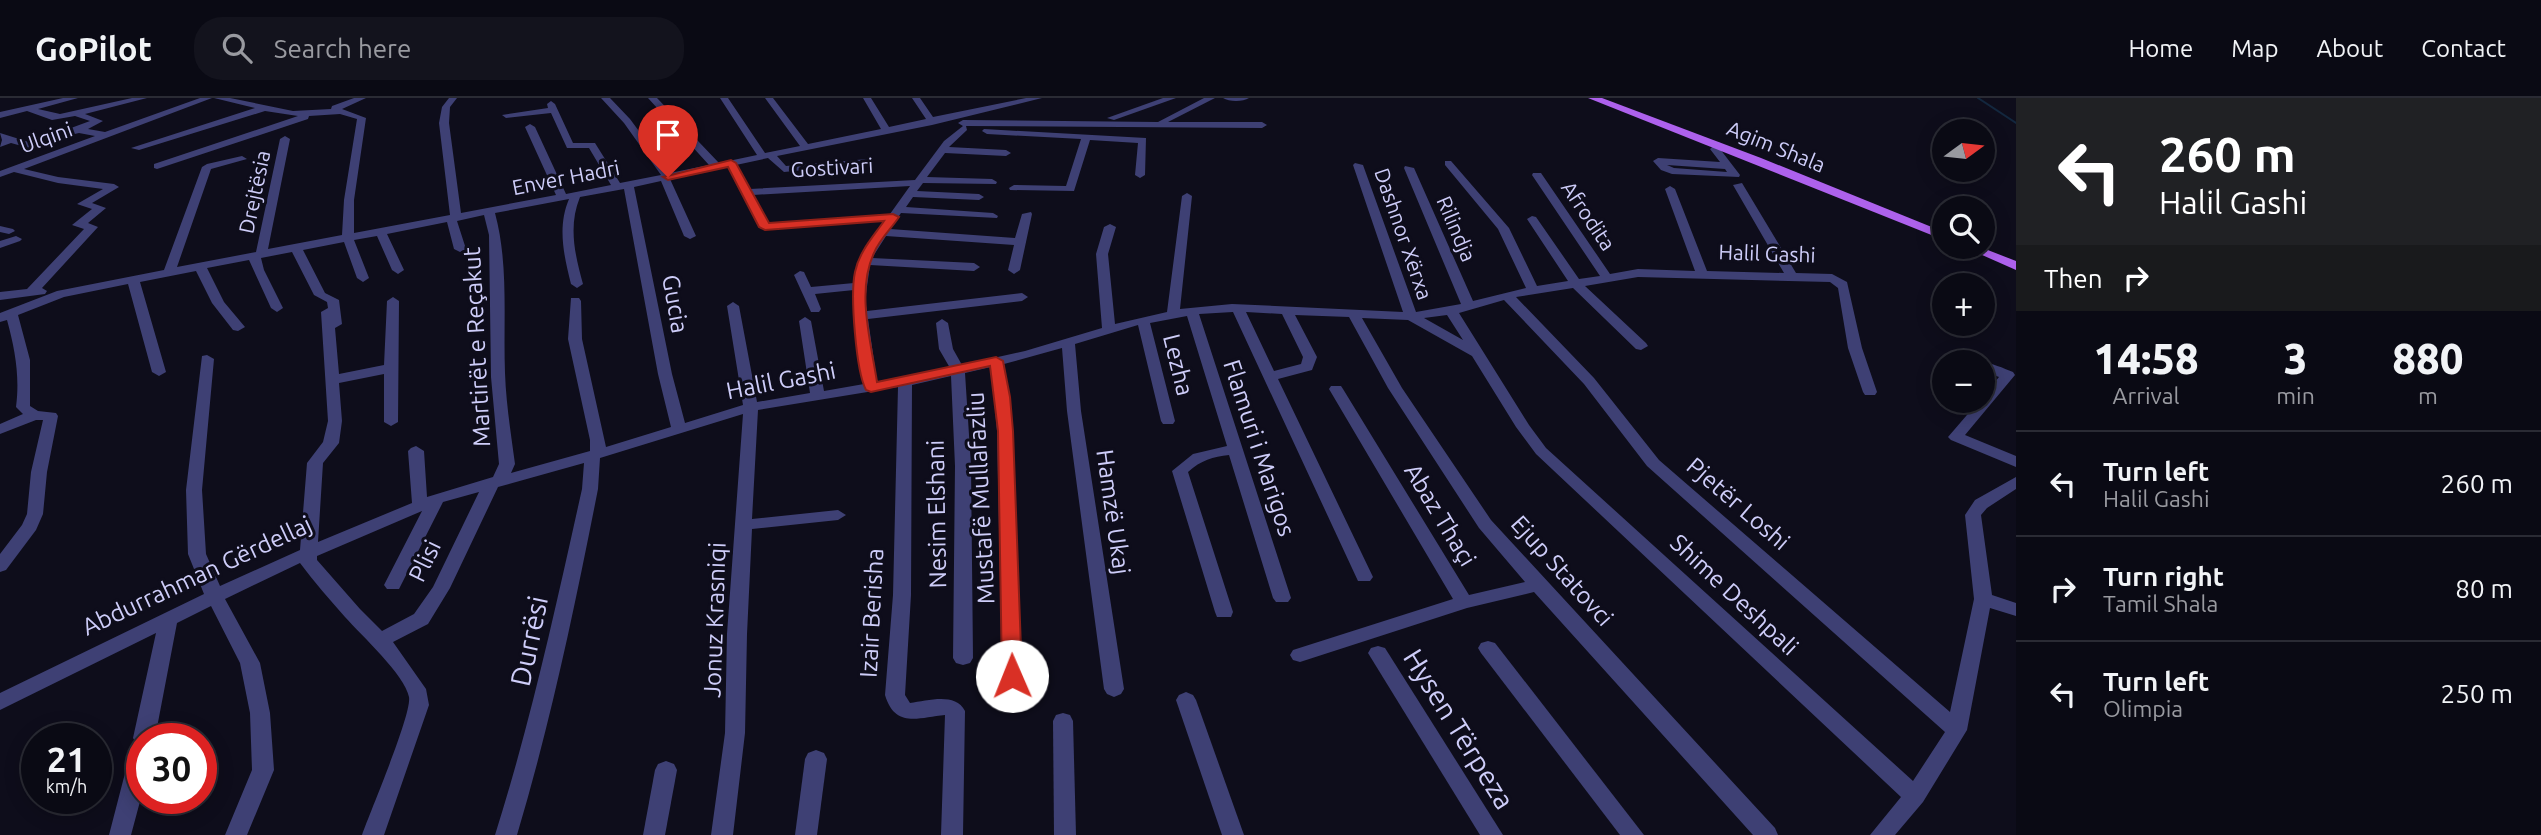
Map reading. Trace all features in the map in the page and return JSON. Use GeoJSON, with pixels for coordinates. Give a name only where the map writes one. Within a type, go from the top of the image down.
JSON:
{"type":"FeatureCollection","features":[{"type":"Feature","properties":{"kind":"main road","name":"Agim Shala"},"geometry":{"type":"LineString","coordinates":[[1592,98],[1718,145],[1932,231]]}},
{"type":"Feature","properties":{"kind":"main road","name":"Agim Shala"},"geometry":{"type":"LineString","coordinates":[[1602,98],[1741,149],[1932,225]]}},
{"type":"Feature","properties":{"kind":"main road"},"geometry":{"type":"LineString","coordinates":[[1995,251],[2016,259]]}},
{"type":"Feature","properties":{"kind":"main road"},"geometry":{"type":"LineString","coordinates":[[1995,257],[2016,266]]}},
{"type":"Feature","properties":{"kind":"street"},"geometry":{"type":"LineString","coordinates":[[0,115],[74,98]]}},
{"type":"Feature","properties":{"kind":"street"},"geometry":{"type":"LineString","coordinates":[[29,108],[51,117],[76,114],[143,98]]}},
{"type":"Feature","properties":{"kind":"street","name":"Ulqini"},"geometry":{"type":"LineString","coordinates":[[0,174],[208,98]]}},
{"type":"Feature","properties":{"kind":"street"},"geometry":{"type":"LineString","coordinates":[[218,98],[293,114],[349,112],[362,118],[349,200],[348,237],[363,278]]}},
{"type":"Feature","properties":{"kind":"street"},"geometry":{"type":"LineString","coordinates":[[293,114],[338,98]]}},
{"type":"Feature","properties":{"kind":"street"},"geometry":{"type":"LineString","coordinates":[[326,112],[362,98]]}},
{"type":"Feature","properties":{"kind":"street"},"geometry":{"type":"LineString","coordinates":[[453,98],[446,107],[444,123],[453,218],[460,249]]}},
{"type":"Feature","properties":{"kind":"street"},"geometry":{"type":"LineString","coordinates":[[605,98],[627,121],[666,177],[690,236]]}},
{"type":"Feature","properties":{"kind":"street"},"geometry":{"type":"LineString","coordinates":[[652,98],[717,167]]}},
{"type":"Feature","properties":{"kind":"street"},"geometry":{"type":"LineString","coordinates":[[724,98],[766,156],[784,169],[864,161]]}},
{"type":"Feature","properties":{"kind":"street"},"geometry":{"type":"LineString","coordinates":[[769,98],[806,148]]}},
{"type":"Feature","properties":{"kind":"street"},"geometry":{"type":"LineString","coordinates":[[867,98],[887,131]]}},
{"type":"Feature","properties":{"kind":"street"},"geometry":{"type":"LineString","coordinates":[[916,98],[932,122]]}},
{"type":"Feature","properties":{"kind":"street"},"geometry":{"type":"LineString","coordinates":[[965,98],[979,112]]}},
{"type":"Feature","properties":{"kind":"street","name":"Enver Hadri"},"geometry":{"type":"LineString","coordinates":[[61,294],[257,254],[623,186],[979,112],[1006,101],[1038,98]]}},
{"type":"Feature","properties":{"kind":"street"},"geometry":{"type":"LineString","coordinates":[[1097,123],[1172,98]]}},
{"type":"Feature","properties":{"kind":"street"},"geometry":{"type":"LineString","coordinates":[[1159,123],[1211,98]]}},
{"type":"Feature","properties":{"kind":"street"},"geometry":{"type":"LineString","coordinates":[[1227,98],[1245,98]]}},
{"type":"Feature","properties":{"kind":"street"},"geometry":{"type":"LineString","coordinates":[[506,115],[552,107],[570,146],[592,145],[623,186]]}},
{"type":"Feature","properties":{"kind":"street"},"geometry":{"type":"LineString","coordinates":[[136,148],[264,108]]}},
{"type":"Feature","properties":{"kind":"street"},"geometry":{"type":"LineString","coordinates":[[156,166],[313,113]]}},
{"type":"Feature","properties":{"kind":"street","name":"Ulqini"},"geometry":{"type":"LineString","coordinates":[[76,114],[98,121],[79,130]]}},
{"type":"Feature","properties":{"kind":"street"},"geometry":{"type":"LineString","coordinates":[[951,118],[963,126],[1022,134],[1143,140],[1140,175]]}},
{"type":"Feature","properties":{"kind":"street"},"geometry":{"type":"LineString","coordinates":[[871,387],[860,316],[859,286],[864,261],[916,186],[963,126],[1097,123],[1262,125]]}},
{"type":"Feature","properties":{"kind":"street"},"geometry":{"type":"LineString","coordinates":[[530,127],[562,198]]}},
{"type":"Feature","properties":{"kind":"street"},"geometry":{"type":"LineString","coordinates":[[55,137],[79,130]]}},
{"type":"Feature","properties":{"kind":"street","name":"Ulqini"},"geometry":{"type":"LineString","coordinates":[[79,130],[105,135]]}},
{"type":"Feature","properties":{"kind":"street"},"geometry":{"type":"LineString","coordinates":[[1002,167],[1022,134]]}},
{"type":"Feature","properties":{"kind":"street"},"geometry":{"type":"LineString","coordinates":[[0,136],[30,145]]}},
{"type":"Feature","properties":{"kind":"street"},"geometry":{"type":"LineString","coordinates":[[1014,188],[1070,189],[1086,138]]}},
{"type":"Feature","properties":{"kind":"street","name":"Drejtësia"},"geometry":{"type":"LineString","coordinates":[[257,254],[285,139]]}},
{"type":"Feature","properties":{"kind":"street"},"geometry":{"type":"LineString","coordinates":[[0,144],[11,140]]}},
{"type":"Feature","properties":{"kind":"street"},"geometry":{"type":"LineString","coordinates":[[1718,145],[1715,149],[1728,166],[1734,176],[1668,170],[1658,161],[1728,166]]}},
{"type":"Feature","properties":{"kind":"street"},"geometry":{"type":"LineString","coordinates":[[943,150],[1006,153]]}},
{"type":"Feature","properties":{"kind":"street"},"geometry":{"type":"LineString","coordinates":[[169,272],[207,167],[242,159]]}},
{"type":"Feature","properties":{"kind":"street"},"geometry":{"type":"LineString","coordinates":[[731,163],[765,227],[896,214],[993,216]]}},
{"type":"Feature","properties":{"kind":"street"},"geometry":{"type":"LineString","coordinates":[[1448,163],[1503,228],[1533,290]]}},
{"type":"Feature","properties":{"kind":"street"},"geometry":{"type":"LineString","coordinates":[[1706,164],[1713,174]]}},
{"type":"Feature","properties":{"kind":"street","name":"Dashnor Xërxa"},"geometry":{"type":"LineString","coordinates":[[1358,165],[1411,316]]}},
{"type":"Feature","properties":{"kind":"street","name":"Rilindja"},"geometry":{"type":"LineString","coordinates":[[1409,168],[1468,305]]}},
{"type":"Feature","properties":{"kind":"street"},"geometry":{"type":"LineString","coordinates":[[13,169],[58,180],[114,187],[82,204],[101,208],[78,225],[92,228],[31,292]]}},
{"type":"Feature","properties":{"kind":"street","name":"Afrodita"},"geometry":{"type":"LineString","coordinates":[[1537,175],[1607,278]]}},
{"type":"Feature","properties":{"kind":"street"},"geometry":{"type":"LineString","coordinates":[[916,186],[992,182]]}},
{"type":"Feature","properties":{"kind":"street"},"geometry":{"type":"LineString","coordinates":[[1738,185],[1791,275]]}},
{"type":"Feature","properties":{"kind":"street","name":"Gucia"},"geometry":{"type":"LineString","coordinates":[[623,186],[679,430]]}},
{"type":"Feature","properties":{"kind":"street"},"geometry":{"type":"LineString","coordinates":[[916,186],[979,197]]}},
{"type":"Feature","properties":{"kind":"street","name":"Gostivari"},"geometry":{"type":"LineString","coordinates":[[748,192],[916,186]]}},
{"type":"Feature","properties":{"kind":"street"},"geometry":{"type":"LineString","coordinates":[[1670,189],[1702,273]]}},
{"type":"Feature","properties":{"kind":"street"},"geometry":{"type":"LineString","coordinates":[[576,195],[568,221],[567,243],[576,284]]}},
{"type":"Feature","properties":{"kind":"street"},"geometry":{"type":"LineString","coordinates":[[1173,313],[1187,196]]}},
{"type":"Feature","properties":{"kind":"street","name":"Martirët e Reçakut"},"geometry":{"type":"LineString","coordinates":[[489,212],[495,235],[498,377],[507,464],[496,481]]}},
{"type":"Feature","properties":{"kind":"street"},"geometry":{"type":"LineString","coordinates":[[1014,270],[1027,214]]}},
{"type":"Feature","properties":{"kind":"street"},"geometry":{"type":"LineString","coordinates":[[1532,219],[1576,284],[1641,346]]}},
{"type":"Feature","properties":{"kind":"street"},"geometry":{"type":"LineString","coordinates":[[1109,329],[1102,254],[1110,227]]}},
{"type":"Feature","properties":{"kind":"street"},"geometry":{"type":"LineString","coordinates":[[381,232],[398,270]]}},
{"type":"Feature","properties":{"kind":"street"},"geometry":{"type":"LineString","coordinates":[[883,232],[1020,242]]}},
{"type":"Feature","properties":{"kind":"street"},"geometry":{"type":"LineString","coordinates":[[0,245],[8,233]]}},
{"type":"Feature","properties":{"kind":"street"},"geometry":{"type":"LineString","coordinates":[[296,247],[320,295],[333,300],[339,343]]}},
{"type":"Feature","properties":{"kind":"street"},"geometry":{"type":"LineString","coordinates":[[257,254],[258,270],[277,308]]}},
{"type":"Feature","properties":{"kind":"street"},"geometry":{"type":"LineString","coordinates":[[864,261],[974,267]]}},
{"type":"Feature","properties":{"kind":"street"},"geometry":{"type":"LineString","coordinates":[[200,266],[218,303],[237,327]]}},
{"type":"Feature","properties":{"kind":"street","name":"Halil Gashi"},"geometry":{"type":"LineString","coordinates":[[496,481],[751,407],[958,370],[1173,313],[1238,309],[1411,316],[1451,311],[1533,290],[1638,273],[1791,275],[1832,278],[1842,282],[1855,348],[1870,392]]}},
{"type":"Feature","properties":{"kind":"street"},"geometry":{"type":"LineString","coordinates":[[800,275],[814,309]]}},
{"type":"Feature","properties":{"kind":"street"},"geometry":{"type":"LineString","coordinates":[[133,279],[159,372]]}},
{"type":"Feature","properties":{"kind":"street"},"geometry":{"type":"LineString","coordinates":[[806,291],[859,286]]}},
{"type":"Feature","properties":{"kind":"street"},"geometry":{"type":"LineString","coordinates":[[0,296],[31,292],[61,294]]}},
{"type":"Feature","properties":{"kind":"street"},"geometry":{"type":"LineString","coordinates":[[34,415],[23,407],[26,392],[24,367],[6,316],[61,294]]}},
{"type":"Feature","properties":{"kind":"street","name":"Pjetër Loshi"},"geometry":{"type":"LineString","coordinates":[[1507,295],[1589,381],[1653,463],[1957,730]]}},
{"type":"Feature","properties":{"kind":"street"},"geometry":{"type":"LineString","coordinates":[[860,316],[1022,297]]}},
{"type":"Feature","properties":{"kind":"street","name":"Durrësi"},"geometry":{"type":"LineString","coordinates":[[506,835],[552,671],[598,440],[575,339],[575,300]]}},
{"type":"Feature","properties":{"kind":"street"},"geometry":{"type":"LineString","coordinates":[[391,422],[393,301]]}},
{"type":"Feature","properties":{"kind":"street","name":"Jonuz Krasniqi"},"geometry":{"type":"LineString","coordinates":[[722,835],[735,733],[743,525],[751,407],[733,306]]}},
{"type":"Feature","properties":{"kind":"street"},"geometry":{"type":"LineString","coordinates":[[1238,309],[1364,577]]}},
{"type":"Feature","properties":{"kind":"street","name":"Flamuri i Marigos"},"geometry":{"type":"LineString","coordinates":[[1192,310],[1282,598]]}},
{"type":"Feature","properties":{"kind":"street"},"geometry":{"type":"LineString","coordinates":[[1271,376],[1307,367],[1310,357],[1287,311]]}},
{"type":"Feature","properties":{"kind":"street","name":"Shime Deshpali"},"geometry":{"type":"LineString","coordinates":[[1451,311],[1475,353],[1541,451],[1915,796]]}},
{"type":"Feature","properties":{"kind":"street"},"geometry":{"type":"LineString","coordinates":[[327,312],[335,421],[331,443],[315,463],[308,561],[381,640],[419,694],[419,705],[373,835]]}},
{"type":"Feature","properties":{"kind":"street","name":"Ejup Statovci"},"geometry":{"type":"LineString","coordinates":[[1354,315],[1376,357],[1485,524],[1767,835]]}},
{"type":"Feature","properties":{"kind":"street"},"geometry":{"type":"LineString","coordinates":[[1411,316],[1475,353]]}},
{"type":"Feature","properties":{"kind":"street","name":"Lezha"},"geometry":{"type":"LineString","coordinates":[[1143,320],[1168,421]]}},
{"type":"Feature","properties":{"kind":"street"},"geometry":{"type":"LineString","coordinates":[[805,321],[818,396]]}},
{"type":"Feature","properties":{"kind":"street"},"geometry":{"type":"LineString","coordinates":[[942,323],[946,349],[958,370]]}},
{"type":"Feature","properties":{"kind":"street","name":"Hamzë Ukaj"},"geometry":{"type":"LineString","coordinates":[[1068,341],[1074,411],[1114,689]]}},
{"type":"Feature","properties":{"kind":"street"},"geometry":{"type":"LineString","coordinates":[[207,359],[194,490],[197,554],[215,597],[250,663],[260,713],[263,770],[236,835]]}},
{"type":"Feature","properties":{"kind":"street","name":"Mustafë Mullafazliu"},"geometry":{"type":"LineString","coordinates":[[996,361],[1003,397],[1005,431],[1012,676]]}},
{"type":"Feature","properties":{"kind":"street"},"geometry":{"type":"LineString","coordinates":[[332,380],[391,368]]}},
{"type":"Feature","properties":{"kind":"street","name":"Nesim Elshani"},"geometry":{"type":"LineString","coordinates":[[958,370],[963,466],[963,658]]}},
{"type":"Feature","properties":{"kind":"street"},"geometry":{"type":"LineString","coordinates":[[1995,370],[2008,375],[1995,390]]}},
{"type":"Feature","properties":{"kind":"street","name":"Izair Berisha"},"geometry":{"type":"LineString","coordinates":[[905,381],[902,595],[895,695],[898,704],[905,710],[951,707],[956,711],[952,835]]}},
{"type":"Feature","properties":{"kind":"street","name":"Abaz Thaçi"},"geometry":{"type":"LineString","coordinates":[[1336,389],[1464,602],[1538,585]]}},
{"type":"Feature","properties":{"kind":"street"},"geometry":{"type":"LineString","coordinates":[[1976,413],[1956,437],[2016,462]]}},
{"type":"Feature","properties":{"kind":"street"},"geometry":{"type":"LineString","coordinates":[[0,429],[34,415],[51,416],[39,472],[35,514],[30,526],[0,566]]}},
{"type":"Feature","properties":{"kind":"street"},"geometry":{"type":"LineString","coordinates":[[1224,612],[1180,471],[1190,460],[1208,452],[1236,450]]}},
{"type":"Feature","properties":{"kind":"street"},"geometry":{"type":"LineString","coordinates":[[393,585],[428,503],[416,451]]}},
{"type":"Feature","properties":{"kind":"street","name":"Abdurrahman Gërdellaj"},"geometry":{"type":"LineString","coordinates":[[3,704],[168,618],[268,570],[428,503],[496,481]]}},
{"type":"Feature","properties":{"kind":"street","name":"Plisi"},"geometry":{"type":"LineString","coordinates":[[381,640],[421,619],[441,588],[496,481]]}},
{"type":"Feature","properties":{"kind":"street"},"geometry":{"type":"LineString","coordinates":[[1881,835],[1915,796],[1957,730],[1983,599],[1973,515],[1981,504],[2011,490]]}},
{"type":"Feature","properties":{"kind":"street"},"geometry":{"type":"LineString","coordinates":[[743,525],[838,515]]}},
{"type":"Feature","properties":{"kind":"street"},"geometry":{"type":"LineString","coordinates":[[1983,599],[2016,610]]}},
{"type":"Feature","properties":{"kind":"street"},"geometry":{"type":"LineString","coordinates":[[1300,655],[1464,602]]}},
{"type":"Feature","properties":{"kind":"street"},"geometry":{"type":"LineString","coordinates":[[147,723],[168,618]]}},
{"type":"Feature","properties":{"kind":"street"},"geometry":{"type":"LineString","coordinates":[[1488,648],[1633,835]]}},
{"type":"Feature","properties":{"kind":"street","name":"Hysen Tërpeza"},"geometry":{"type":"LineString","coordinates":[[1378,653],[1492,835]]}},
{"type":"Feature","properties":{"kind":"street"},"geometry":{"type":"LineString","coordinates":[[1186,700],[1233,835]]}},
{"type":"Feature","properties":{"kind":"street"},"geometry":{"type":"LineString","coordinates":[[1063,721],[1065,835]]}},
{"type":"Feature","properties":{"kind":"street"},"geometry":{"type":"LineString","coordinates":[[806,835],[816,760]]}},
{"type":"Feature","properties":{"kind":"street"},"geometry":{"type":"LineString","coordinates":[[654,835],[666,770]]}},
{"type":"Feature","properties":{"kind":"street"},"geometry":{"type":"LineString","coordinates":[[120,835],[126,812]]}},
{"type":"Feature","properties":{"kind":"waterway"},"geometry":{"type":"LineString","coordinates":[[1978,98],[2016,123]]}},
{"type":"Feature","properties":{"kind":"route"},"geometry":{"type":"LineString","coordinates":[[668,177],[731,163],[765,227],[893,217],[868,251],[861,273],[860,316],[871,387],[996,361],[1003,397],[1005,431],[1011,563],[1012,676]]}}]}
